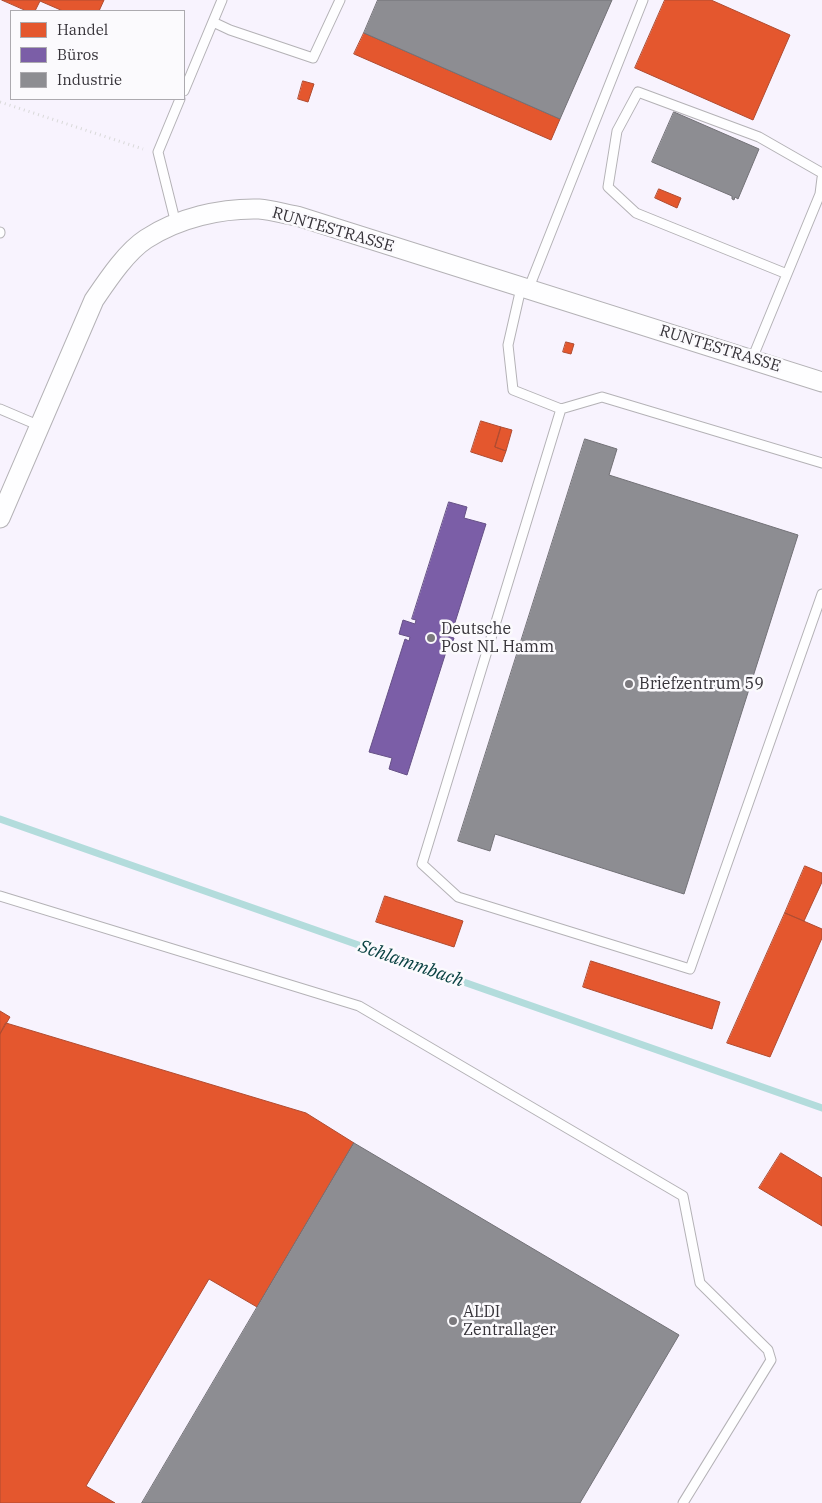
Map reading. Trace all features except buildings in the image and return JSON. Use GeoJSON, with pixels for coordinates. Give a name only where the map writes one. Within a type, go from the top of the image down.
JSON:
{"type":"FeatureCollection","features":[{"type":"Feature","properties":{"kind":"street","name":"RUNTESTRASSE"},"geometry":{"type":"LineString","coordinates":[[0,518],[94,300],[116,269],[145,240],[176,224],[222,211],[261,209],[297,216],[822,382]]}},
{"type":"Feature","properties":{"kind":"lane"},"geometry":{"type":"LineString","coordinates":[[185,89],[222,0]]}},
{"type":"Feature","properties":{"kind":"lane"},"geometry":{"type":"LineString","coordinates":[[212,22],[313,58],[340,0]]}},
{"type":"Feature","properties":{"kind":"lane"},"geometry":{"type":"LineString","coordinates":[[643,0],[524,289],[508,345],[513,390],[561,409],[602,397],[822,462]]}},
{"type":"Feature","properties":{"kind":"lane"},"geometry":{"type":"LineString","coordinates":[[787,274],[636,213],[608,188],[617,131],[638,92],[760,137],[822,173]]}},
{"type":"Feature","properties":{"kind":"lane"},"geometry":{"type":"LineString","coordinates":[[176,224],[158,152],[180,100]]}},
{"type":"Feature","properties":{"kind":"lane"},"geometry":{"type":"LineString","coordinates":[[752,359],[820,194],[822,178]]}},
{"type":"Feature","properties":{"kind":"lane"},"geometry":{"type":"LineString","coordinates":[[0,409],[40,426]]}},
{"type":"Feature","properties":{"kind":"lane"},"geometry":{"type":"LineString","coordinates":[[561,409],[422,864],[458,897],[690,969],[822,594]]}},
{"type":"Feature","properties":{"kind":"lane"},"geometry":{"type":"LineString","coordinates":[[0,896],[359,1006],[683,1196],[700,1283],[768,1350],[770,1360],[683,1503]]}},
{"type":"Feature","properties":{"kind":"path"},"geometry":{"type":"LineString","coordinates":[[0,102],[134,146],[158,152]]}},
{"type":"Feature","properties":{"kind":"shaded area"},"geometry":{"type":"Polygon","coordinates":[[[0,0],[822,0],[822,1503],[0,1503],[0,0]]]}},
{"type":"Feature","properties":{"kind":"waterway","name":"Schlammbach"},"geometry":{"type":"LineString","coordinates":[[0,819],[822,1108]]}},
{"type":"Feature","properties":{"kind":"place","name":"Deutsche Post NL Hamm"},"geometry":{"type":"Point","coordinates":[431,638]}},
{"type":"Feature","properties":{"kind":"place","name":"Briefzentrum 59"},"geometry":{"type":"Point","coordinates":[629,684]}},
{"type":"Feature","properties":{"kind":"place","name":"ALDI Zentrallager"},"geometry":{"type":"Point","coordinates":[453,1321]}}]}
